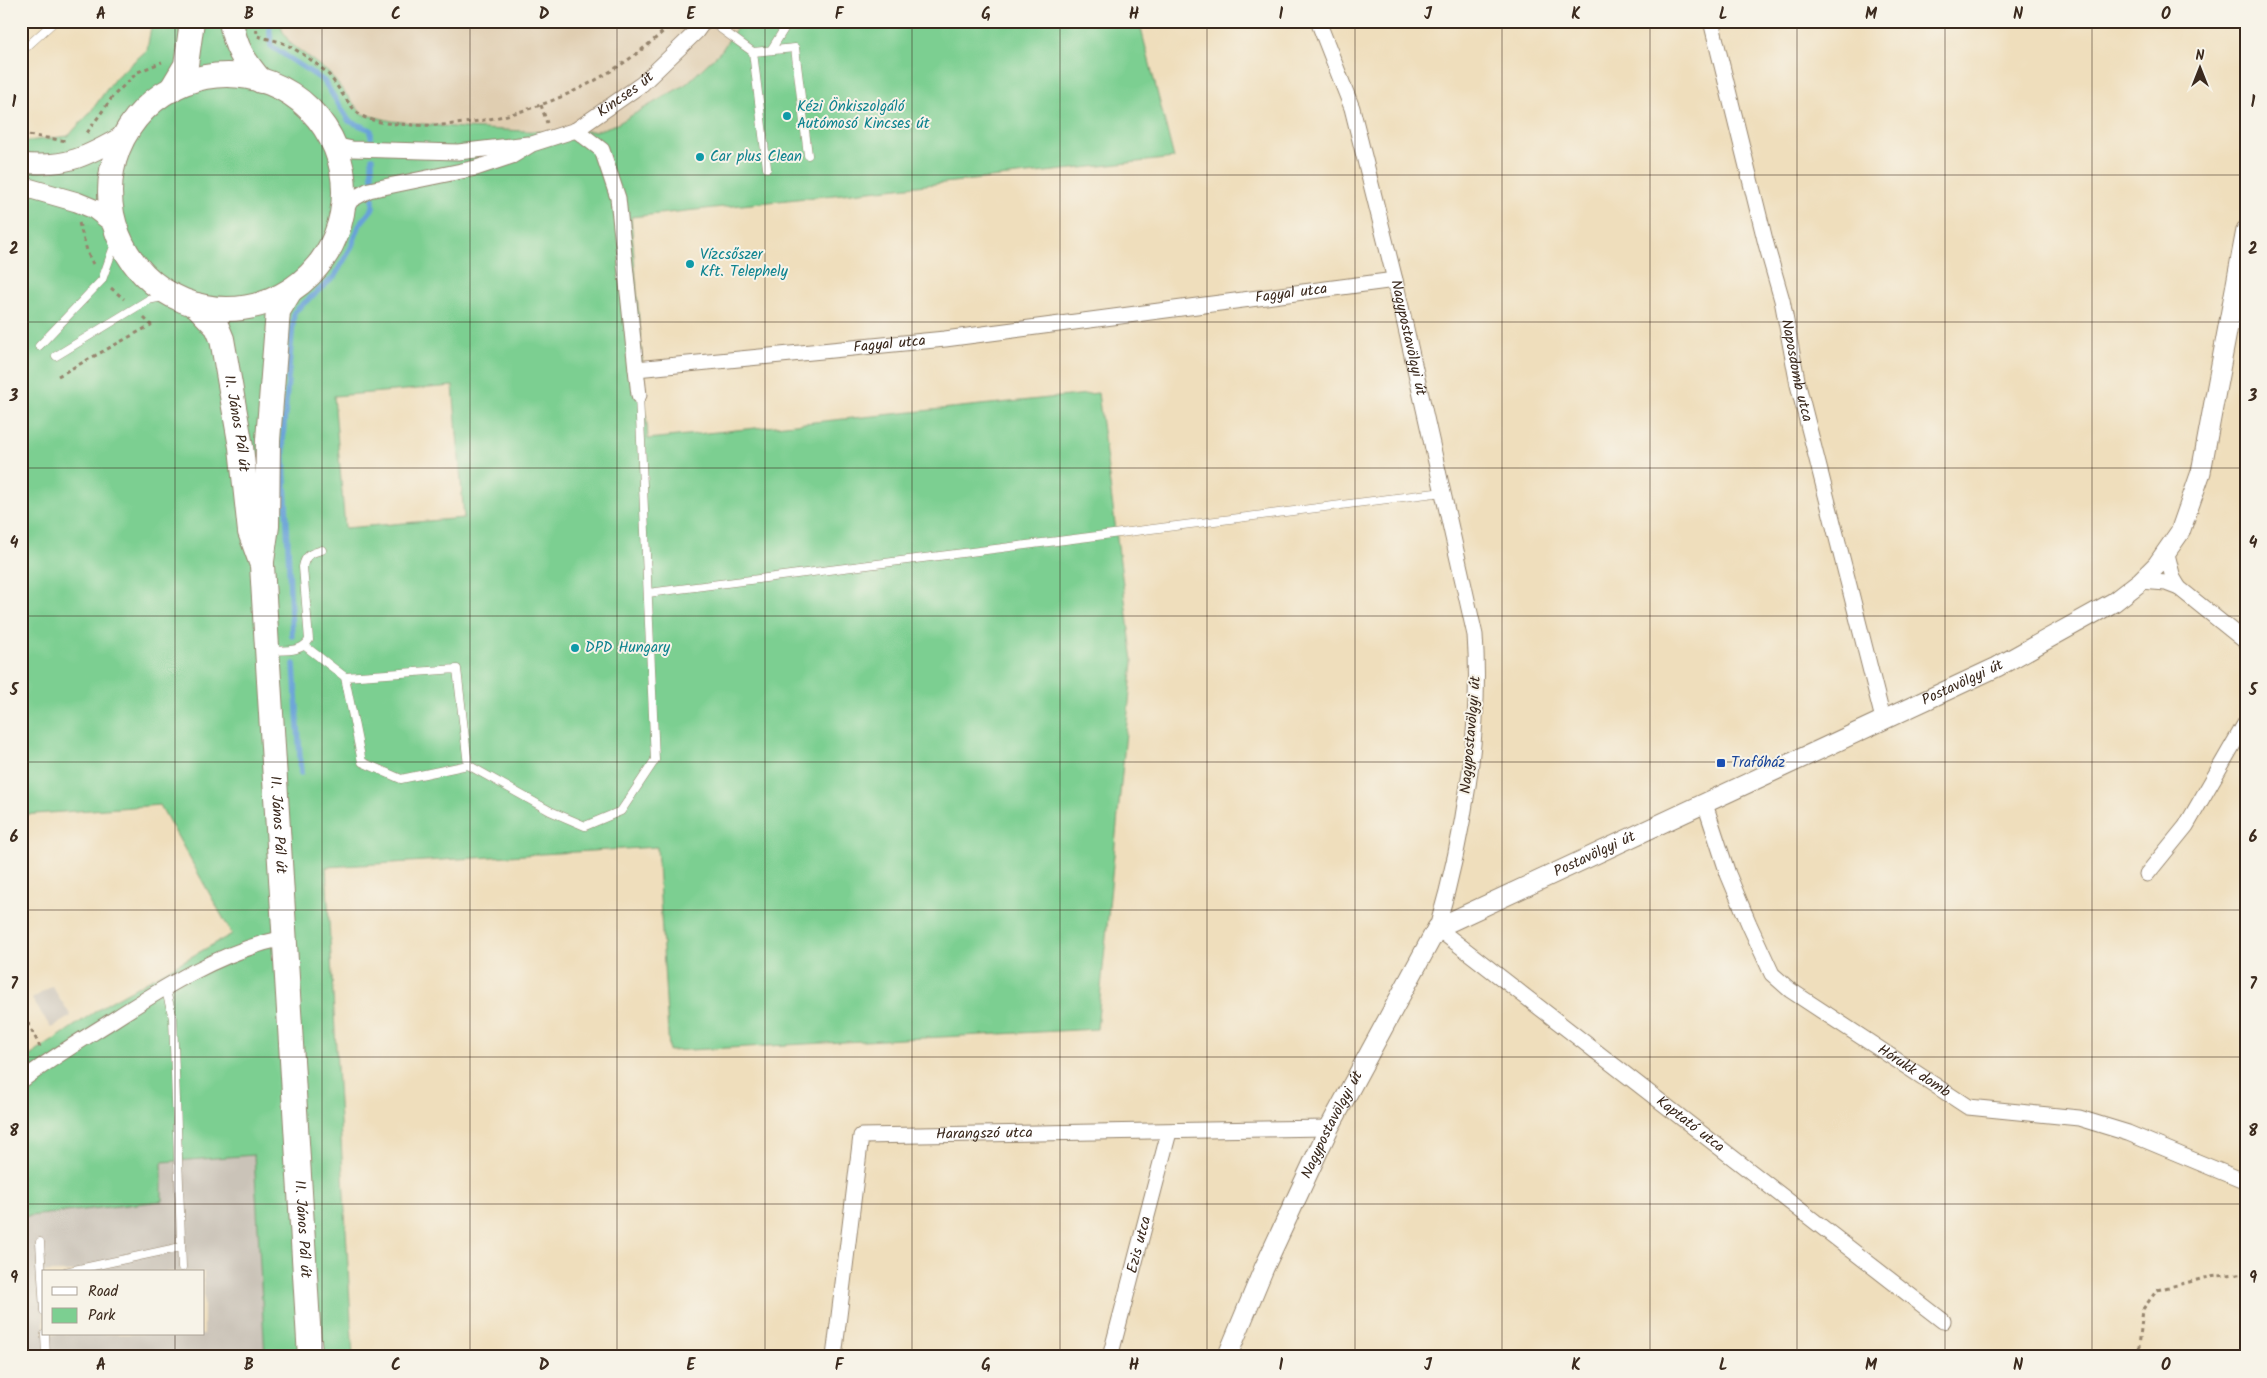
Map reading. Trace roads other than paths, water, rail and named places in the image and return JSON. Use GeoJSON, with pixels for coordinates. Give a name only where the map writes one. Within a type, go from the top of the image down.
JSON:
{"type":"FeatureCollection","features":[{"type":"Feature","properties":{"kind":"main road"},"geometry":{"type":"LineString","coordinates":[[171,90],[186,65],[192,21]]}},
{"type":"Feature","properties":{"kind":"main road"},"geometry":{"type":"LineString","coordinates":[[231,21],[233,37],[243,61],[261,81]]}},
{"type":"Feature","properties":{"kind":"main road"},"geometry":{"type":"LineString","coordinates":[[235,76],[261,81],[284,91],[305,105],[321,124],[334,145],[343,182],[340,220],[327,253],[304,280],[290,291],[260,304],[244,308],[228,309],[196,305],[172,295],[152,282],[136,266],[117,230],[110,199],[110,186],[115,159],[126,134],[145,109],[171,90],[209,77],[235,76]]}},
{"type":"Feature","properties":{"kind":"main road"},"geometry":{"type":"LineString","coordinates":[[262,565],[267,526],[268,440],[278,311],[290,291]]}},
{"type":"Feature","properties":{"kind":"main road","name":"II. János Pál út"},"geometry":{"type":"LineString","coordinates":[[196,305],[217,327],[222,339],[241,447],[250,532],[262,565],[310,1357]]}},
{"type":"Feature","properties":{"kind":"street","name":"Kincses út"},"geometry":{"type":"LineString","coordinates":[[532,144],[576,130],[642,84],[696,32],[704,21]]}},
{"type":"Feature","properties":{"kind":"street","name":"Nagypostavölgyi út"},"geometry":{"type":"LineString","coordinates":[[1227,1357],[1264,1268],[1329,1128],[1437,928],[1452,877],[1464,806],[1475,716],[1477,662],[1472,618],[1396,280],[1352,108],[1318,21]]}},
{"type":"Feature","properties":{"kind":"street","name":"Naposdomb utca"},"geometry":{"type":"LineString","coordinates":[[1711,21],[1766,244],[1776,276],[1798,385],[1883,719]]}},
{"type":"Feature","properties":{"kind":"street"},"geometry":{"type":"LineString","coordinates":[[576,130],[602,150],[618,198],[639,395]]}},
{"type":"Feature","properties":{"kind":"street"},"geometry":{"type":"LineString","coordinates":[[21,163],[38,165],[77,160],[126,134]]}},
{"type":"Feature","properties":{"kind":"street"},"geometry":{"type":"LineString","coordinates":[[334,145],[352,150],[458,152],[532,144]]}},
{"type":"Feature","properties":{"kind":"street"},"geometry":{"type":"LineString","coordinates":[[340,220],[351,200],[369,190],[476,168],[512,156],[532,144]]}},
{"type":"Feature","properties":{"kind":"street"},"geometry":{"type":"LineString","coordinates":[[21,186],[77,202],[94,209],[117,230]]}},
{"type":"Feature","properties":{"kind":"street","name":"Postavölgyi út"},"geometry":{"type":"LineString","coordinates":[[1437,928],[1998,666],[2114,602],[2141,581],[2166,554],[2180,532],[2201,472],[2246,230]]}},
{"type":"Feature","properties":{"kind":"street","name":"Fagyal utca"},"geometry":{"type":"LineString","coordinates":[[636,369],[946,339],[1396,280]]}},
{"type":"Feature","properties":{"kind":"street"},"geometry":{"type":"LineString","coordinates":[[2166,554],[2173,578],[2179,588]]}},
{"type":"Feature","properties":{"kind":"street"},"geometry":{"type":"LineString","coordinates":[[2141,581],[2166,583],[2179,588],[2246,642]]}},
{"type":"Feature","properties":{"kind":"street"},"geometry":{"type":"LineString","coordinates":[[2147,874],[2186,826],[2246,722]]}},
{"type":"Feature","properties":{"kind":"street","name":"Hórukk domb"},"geometry":{"type":"LineString","coordinates":[[1705,804],[1728,874],[1772,974],[1790,990],[1968,1108],[2079,1118],[2128,1133],[2246,1182]]}},
{"type":"Feature","properties":{"kind":"street","name":"Kaptató utca"},"geometry":{"type":"LineString","coordinates":[[1437,928],[1943,1321]]}},
{"type":"Feature","properties":{"kind":"street"},"geometry":{"type":"LineString","coordinates":[[21,1081],[47,1062],[165,987],[255,944],[284,938]]}},
{"type":"Feature","properties":{"kind":"street","name":"Harangszó utca"},"geometry":{"type":"LineString","coordinates":[[834,1357],[861,1136],[1329,1128]]}},
{"type":"Feature","properties":{"kind":"street","name":"Ezis utca"},"geometry":{"type":"LineString","coordinates":[[1110,1357],[1169,1132]]}},
{"type":"Feature","properties":{"kind":"lane"},"geometry":{"type":"LineString","coordinates":[[21,52],[54,21]]}},
{"type":"Feature","properties":{"kind":"lane"},"geometry":{"type":"LineString","coordinates":[[710,21],[753,52],[795,48],[808,155]]}},
{"type":"Feature","properties":{"kind":"lane"},"geometry":{"type":"LineString","coordinates":[[771,50],[789,21]]}},
{"type":"Feature","properties":{"kind":"lane"},"geometry":{"type":"LineString","coordinates":[[753,52],[767,168]]}},
{"type":"Feature","properties":{"kind":"lane"},"geometry":{"type":"LineString","coordinates":[[39,346],[102,280],[117,230]]}},
{"type":"Feature","properties":{"kind":"lane"},"geometry":{"type":"LineString","coordinates":[[56,356],[148,300],[172,295]]}},
{"type":"Feature","properties":{"kind":"lane"},"geometry":{"type":"LineString","coordinates":[[346,677],[362,762],[401,779],[468,765],[550,811],[585,826],[621,811],[655,760],[639,395]]}},
{"type":"Feature","properties":{"kind":"lane"},"geometry":{"type":"LineString","coordinates":[[648,593],[1443,492]]}},
{"type":"Feature","properties":{"kind":"lane"},"geometry":{"type":"LineString","coordinates":[[266,651],[297,649],[305,646],[309,640],[303,568],[305,559],[311,553],[322,550]]}},
{"type":"Feature","properties":{"kind":"lane"},"geometry":{"type":"LineString","coordinates":[[305,646],[346,677],[457,669],[468,765]]}},
{"type":"Feature","properties":{"kind":"lane"},"geometry":{"type":"LineString","coordinates":[[165,987],[173,1018],[182,1267]]}},
{"type":"Feature","properties":{"kind":"lane"},"geometry":{"type":"LineString","coordinates":[[40,1242],[42,1270]]}},
{"type":"Feature","properties":{"kind":"lane"},"geometry":{"type":"LineString","coordinates":[[74,1270],[181,1247]]}},
{"type":"Feature","properties":{"kind":"lane"},"geometry":{"type":"LineString","coordinates":[[45,1336],[46,1357]]}},
{"type":"Feature","properties":{"kind":"waterway"},"geometry":{"type":"LineString","coordinates":[[269,21],[271,46],[324,81],[349,121],[371,130],[371,137]]}},
{"type":"Feature","properties":{"kind":"waterway"},"geometry":{"type":"LineString","coordinates":[[372,158],[372,178]]}},
{"type":"Feature","properties":{"kind":"waterway"},"geometry":{"type":"LineString","coordinates":[[292,636],[283,436],[294,312],[334,277],[351,248],[360,224],[373,208],[373,199]]}},
{"type":"Feature","properties":{"kind":"waterway"},"geometry":{"type":"LineString","coordinates":[[294,664],[301,773]]}},
{"type":"Feature","properties":{"kind":"place","name":"Kézi Önkiszolgáló Autómosó Kincses út"},"geometry":{"type":"Point","coordinates":[787,116]}},
{"type":"Feature","properties":{"kind":"place","name":"Car plus Clean"},"geometry":{"type":"Point","coordinates":[700,157]}},
{"type":"Feature","properties":{"kind":"place","name":"Vízcsőszer Kft. Telephely"},"geometry":{"type":"Point","coordinates":[690,264]}},
{"type":"Feature","properties":{"kind":"place","name":"DPD Hungary"},"geometry":{"type":"Point","coordinates":[575,648]}},
{"type":"Feature","properties":{"kind":"place","name":"Trafóház"},"geometry":{"type":"Point","coordinates":[1721,763]}}]}
